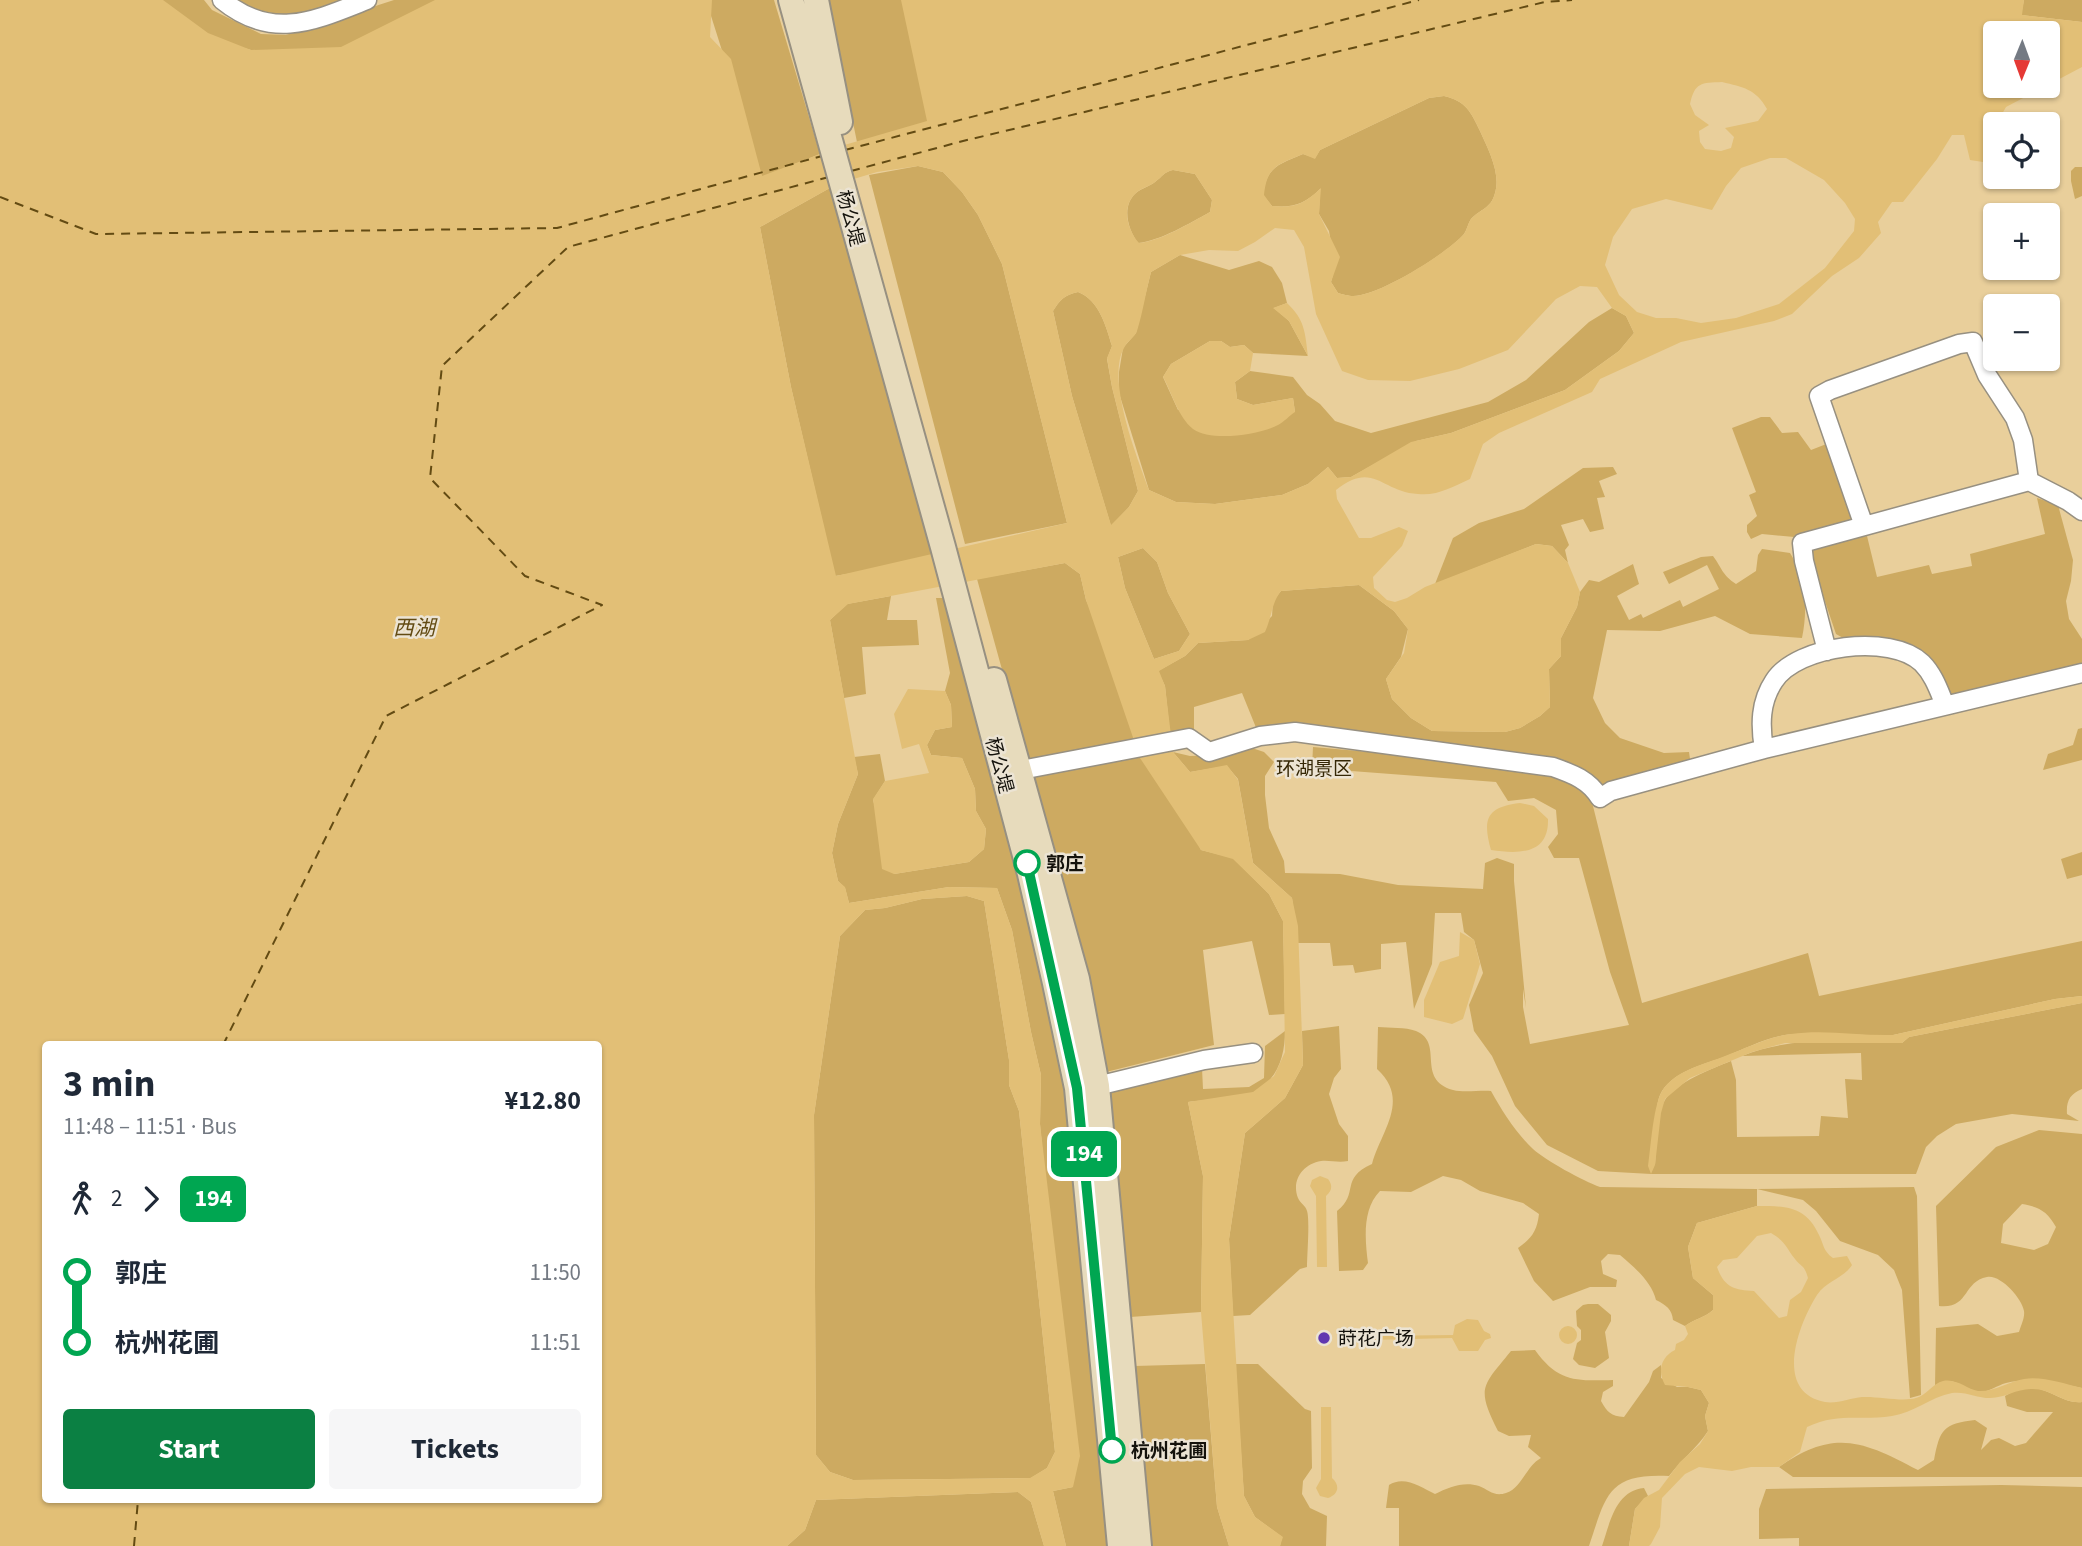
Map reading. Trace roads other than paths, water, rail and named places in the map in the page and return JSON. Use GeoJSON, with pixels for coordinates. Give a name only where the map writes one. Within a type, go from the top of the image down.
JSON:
{"type":"FeatureCollection","features":[{"type":"Feature","properties":{"kind":"main road","name":"杨公堤"},"geometry":{"type":"LineString","coordinates":[[791,0],[836,135],[942,518],[1030,874],[1077,1088],[1120,1546]]}},
{"type":"Feature","properties":{"kind":"main road","name":"杨公堤"},"geometry":{"type":"LineString","coordinates":[[816,0],[836,135]]}},
{"type":"Feature","properties":{"kind":"main road","name":"杨公堤"},"geometry":{"type":"LineString","coordinates":[[963,598],[1021,771],[1077,979],[1097,1086],[1139,1546]]}},
{"type":"Feature","properties":{"kind":"street"},"geometry":{"type":"LineString","coordinates":[[222,0],[245,16],[277,24],[317,19],[367,0]]}},
{"type":"Feature","properties":{"kind":"street"},"geometry":{"type":"LineString","coordinates":[[1864,526],[1819,396],[1959,344],[1973,342],[1987,375],[2015,418],[2023,440],[2029,481]]}},
{"type":"Feature","properties":{"kind":"street"},"geometry":{"type":"LineString","coordinates":[[1827,651],[1804,561],[1802,543],[2029,481],[2082,510]]}},
{"type":"Feature","properties":{"kind":"street"},"geometry":{"type":"LineString","coordinates":[[1763,749],[1761,715],[1774,679],[1790,667],[1827,651],[1845,647],[1877,647],[1905,653],[1920,661],[1932,675],[1945,705]]}},
{"type":"Feature","properties":{"kind":"street"},"geometry":{"type":"LineString","coordinates":[[1021,771],[1188,738],[1209,752],[1259,736],[1295,732],[1539,765],[1572,773],[1592,785],[1600,798],[1611,791],[1763,749],[2082,673]]}},
{"type":"Feature","properties":{"kind":"street"},"geometry":{"type":"LineString","coordinates":[[1097,1086],[1204,1060],[1253,1053]]}},
{"type":"Feature","properties":{"kind":"water","name":"西湖"},"geometry":{"type":"Polygon","coordinates":[[[0,0],[163,0],[208,33],[251,50],[341,47],[435,0],[712,0],[710,37],[731,59],[762,176],[841,146],[927,121],[901,0],[2024,0],[2022,15],[2082,22],[2082,67],[2060,79],[2060,21],[1983,21],[1983,98],[2023,98],[2006,107],[2003,112],[1983,112],[1983,162],[1970,160],[1964,135],[1952,135],[1903,202],[1892,202],[1878,222],[1881,233],[1859,258],[1832,276],[1792,314],[1774,321],[1681,342],[1600,379],[1592,392],[1499,433],[1483,444],[1470,479],[1445,490],[1418,494],[1405,492],[1377,480],[1360,478],[1349,481],[1336,490],[1337,499],[1359,538],[1371,538],[1399,527],[1408,531],[1402,546],[1373,577],[1374,588],[1387,600],[1395,602],[1407,598],[1425,587],[1536,544],[1552,546],[1568,563],[1580,592],[1577,607],[1561,638],[1561,656],[1549,669],[1550,707],[1540,716],[1520,728],[1505,732],[1432,731],[1411,718],[1392,699],[1386,679],[1404,653],[1408,629],[1394,611],[1359,585],[1281,591],[1265,632],[1248,640],[1198,643],[1185,656],[1159,671],[1165,686],[1173,752],[1190,772],[1227,765],[1238,780],[1253,863],[1292,898],[1298,926],[1303,1065],[1285,1098],[1245,1133],[1229,1239],[1244,1496],[1255,1517],[1283,1537],[1280,1546],[1229,1546],[1217,1507],[1201,1312],[1203,1176],[1188,1102],[1253,1092],[1274,1076],[1285,1052],[1283,921],[1269,894],[1233,859],[1201,850],[1140,758],[1086,600],[1080,574],[1065,563],[848,604],[830,620],[858,774],[838,824],[832,853],[838,881],[845,887],[849,903],[949,887],[997,888],[1012,930],[1041,1075],[1040,1124],[1080,1456],[1073,1487],[1053,1491],[1066,1546],[1044,1546],[1031,1502],[1018,1492],[816,1500],[805,1530],[787,1546],[0,1546],[0,0]],[[1722,82],[1709,83],[1700,85],[1694,91],[1690,104],[1695,115],[1709,125],[1699,131],[1700,142],[1705,149],[1721,151],[1731,148],[1734,137],[1725,128],[1758,121],[1767,109],[1758,97],[1722,82]],[[1444,96],[1429,98],[1320,150],[1315,159],[1303,154],[1286,161],[1271,172],[1264,195],[1272,206],[1294,205],[1310,198],[1321,188],[1319,214],[1340,257],[1331,282],[1338,293],[1353,296],[1365,294],[1428,262],[1464,234],[1471,219],[1488,206],[1493,198],[1496,177],[1487,145],[1467,108],[1444,96]],[[1770,158],[1741,168],[1726,186],[1712,210],[1666,199],[1632,209],[1613,237],[1605,265],[1619,295],[1637,312],[1656,318],[1676,318],[1701,323],[1736,318],[1779,304],[1825,268],[1854,231],[1855,219],[1845,203],[1824,180],[1786,158],[1770,158]],[[918,166],[877,172],[837,184],[760,227],[791,387],[836,576],[1067,523],[1002,264],[978,215],[962,192],[943,172],[918,166]],[[1173,170],[1131,198],[1127,218],[1131,232],[1139,243],[1166,235],[1210,212],[1212,200],[1195,174],[1173,170]],[[1275,228],[1238,251],[1209,250],[1180,255],[1151,272],[1137,331],[1125,346],[1119,362],[1125,419],[1149,490],[1176,502],[1215,504],[1282,495],[1308,484],[1328,467],[1337,478],[1351,477],[1411,442],[1451,433],[1565,390],[1619,351],[1634,333],[1626,316],[1612,308],[1597,287],[1580,286],[1556,299],[1508,350],[1459,369],[1410,381],[1368,380],[1342,371],[1316,314],[1304,247],[1294,230],[1275,228]],[[1078,292],[1066,296],[1053,311],[1072,396],[1111,525],[1129,507],[1138,491],[1112,387],[1107,358],[1112,346],[1101,314],[1078,292]],[[1143,548],[1118,557],[1125,588],[1154,659],[1179,651],[1190,634],[1168,593],[1157,562],[1143,548]],[[967,896],[922,899],[865,910],[840,936],[814,1115],[816,1455],[830,1472],[853,1480],[1030,1478],[1047,1468],[1055,1452],[1019,1111],[1009,1085],[1009,1060],[984,901],[967,896]]]}},
{"type":"Feature","properties":{"kind":"water"},"geometry":{"type":"Polygon","coordinates":[[[1287,303],[1301,321],[1308,356],[1289,321],[1273,308],[1287,303]]]}},
{"type":"Feature","properties":{"kind":"water"},"geometry":{"type":"Polygon","coordinates":[[[1210,341],[1221,341],[1230,347],[1244,345],[1253,353],[1250,371],[1235,382],[1237,399],[1253,405],[1293,398],[1295,412],[1270,429],[1248,434],[1211,435],[1193,429],[1179,411],[1163,377],[1171,364],[1210,341]]]}},
{"type":"Feature","properties":{"kind":"water"},"geometry":{"type":"Polygon","coordinates":[[[908,689],[945,691],[951,705],[952,727],[935,730],[927,745],[931,755],[962,758],[975,789],[976,811],[986,829],[984,849],[969,862],[894,874],[882,869],[873,799],[885,781],[929,773],[919,744],[902,749],[894,714],[908,689]]]}},
{"type":"Feature","properties":{"kind":"water"},"geometry":{"type":"Polygon","coordinates":[[[1520,803],[1534,806],[1548,819],[1543,840],[1530,850],[1491,850],[1487,830],[1490,816],[1500,808],[1520,803]]]}},
{"type":"Feature","properties":{"kind":"water"},"geometry":{"type":"Polygon","coordinates":[[[1460,932],[1474,940],[1480,964],[1463,1019],[1452,1024],[1424,1017],[1424,1000],[1440,962],[1459,956],[1460,932]]]}},
{"type":"Feature","properties":{"kind":"water"},"geometry":{"type":"Polygon","coordinates":[[[2082,996],[2082,1003],[1909,1037],[1902,1043],[1785,1043],[1752,1052],[1690,1078],[1665,1099],[1655,1165],[1651,1174],[1648,1166],[1660,1095],[1670,1081],[1693,1068],[1782,1035],[1816,1032],[1893,1035],[2055,999],[2082,996]]]}},
{"type":"Feature","properties":{"kind":"water"},"geometry":{"type":"Polygon","coordinates":[[[1320,1176],[1328,1179],[1331,1186],[1326,1196],[1327,1267],[1317,1267],[1316,1196],[1310,1186],[1312,1180],[1320,1176]]]}},
{"type":"Feature","properties":{"kind":"water"},"geometry":{"type":"Polygon","coordinates":[[[1757,1206],[1777,1206],[1794,1210],[1808,1218],[1825,1250],[1833,1258],[1847,1256],[1852,1265],[1817,1295],[1797,1339],[1795,1372],[1799,1385],[1809,1396],[1825,1402],[1862,1397],[1910,1399],[1920,1397],[1943,1381],[1952,1381],[1984,1391],[2031,1378],[2082,1388],[2082,1402],[2069,1401],[2038,1389],[2026,1389],[1990,1398],[1952,1393],[1900,1414],[1818,1422],[1807,1427],[1800,1452],[1779,1467],[1751,1467],[1732,1471],[1699,1467],[1685,1474],[1662,1498],[1660,1527],[1651,1544],[1629,1546],[1635,1509],[1644,1498],[1659,1490],[1680,1462],[1700,1444],[1708,1431],[1705,1416],[1709,1403],[1701,1390],[1665,1385],[1661,1375],[1666,1356],[1675,1350],[1676,1344],[1688,1334],[1685,1326],[1713,1310],[1713,1295],[1693,1278],[1688,1247],[1697,1223],[1757,1206]],[[1771,1233],[1757,1236],[1737,1258],[1723,1260],[1717,1267],[1727,1283],[1741,1290],[1754,1291],[1779,1318],[1787,1316],[1790,1300],[1801,1292],[1808,1278],[1804,1268],[1783,1242],[1771,1233]]]}},
{"type":"Feature","properties":{"kind":"water"},"geometry":{"type":"Polygon","coordinates":[[[1467,1319],[1478,1320],[1484,1331],[1490,1334],[1491,1338],[1485,1340],[1478,1351],[1459,1351],[1452,1338],[1371,1340],[1371,1336],[1453,1335],[1455,1325],[1467,1319]]]}},
{"type":"Feature","properties":{"kind":"water"},"geometry":{"type":"Polygon","coordinates":[[[1564,1326],[1572,1326],[1577,1335],[1575,1342],[1564,1344],[1559,1339],[1559,1331],[1564,1326]]]}},
{"type":"Feature","properties":{"kind":"water"},"geometry":{"type":"Polygon","coordinates":[[[1321,1407],[1331,1407],[1332,1478],[1337,1486],[1336,1492],[1328,1498],[1320,1496],[1316,1488],[1321,1479],[1321,1407]]]}},
{"type":"Feature","properties":{"kind":"place","name":"郭庄"},"geometry":{"type":"Point","coordinates":[1027,863]}},
{"type":"Feature","properties":{"kind":"place","name":"莳花广场"},"geometry":{"type":"Point","coordinates":[1324,1338]}},
{"type":"Feature","properties":{"kind":"place","name":"杭州花圃"},"geometry":{"type":"Point","coordinates":[1112,1450]}},
{"type":"Feature","properties":{"kind":"park label","name":"环湖景区"},"geometry":{"type":"Point","coordinates":[1314,768]}}]}
